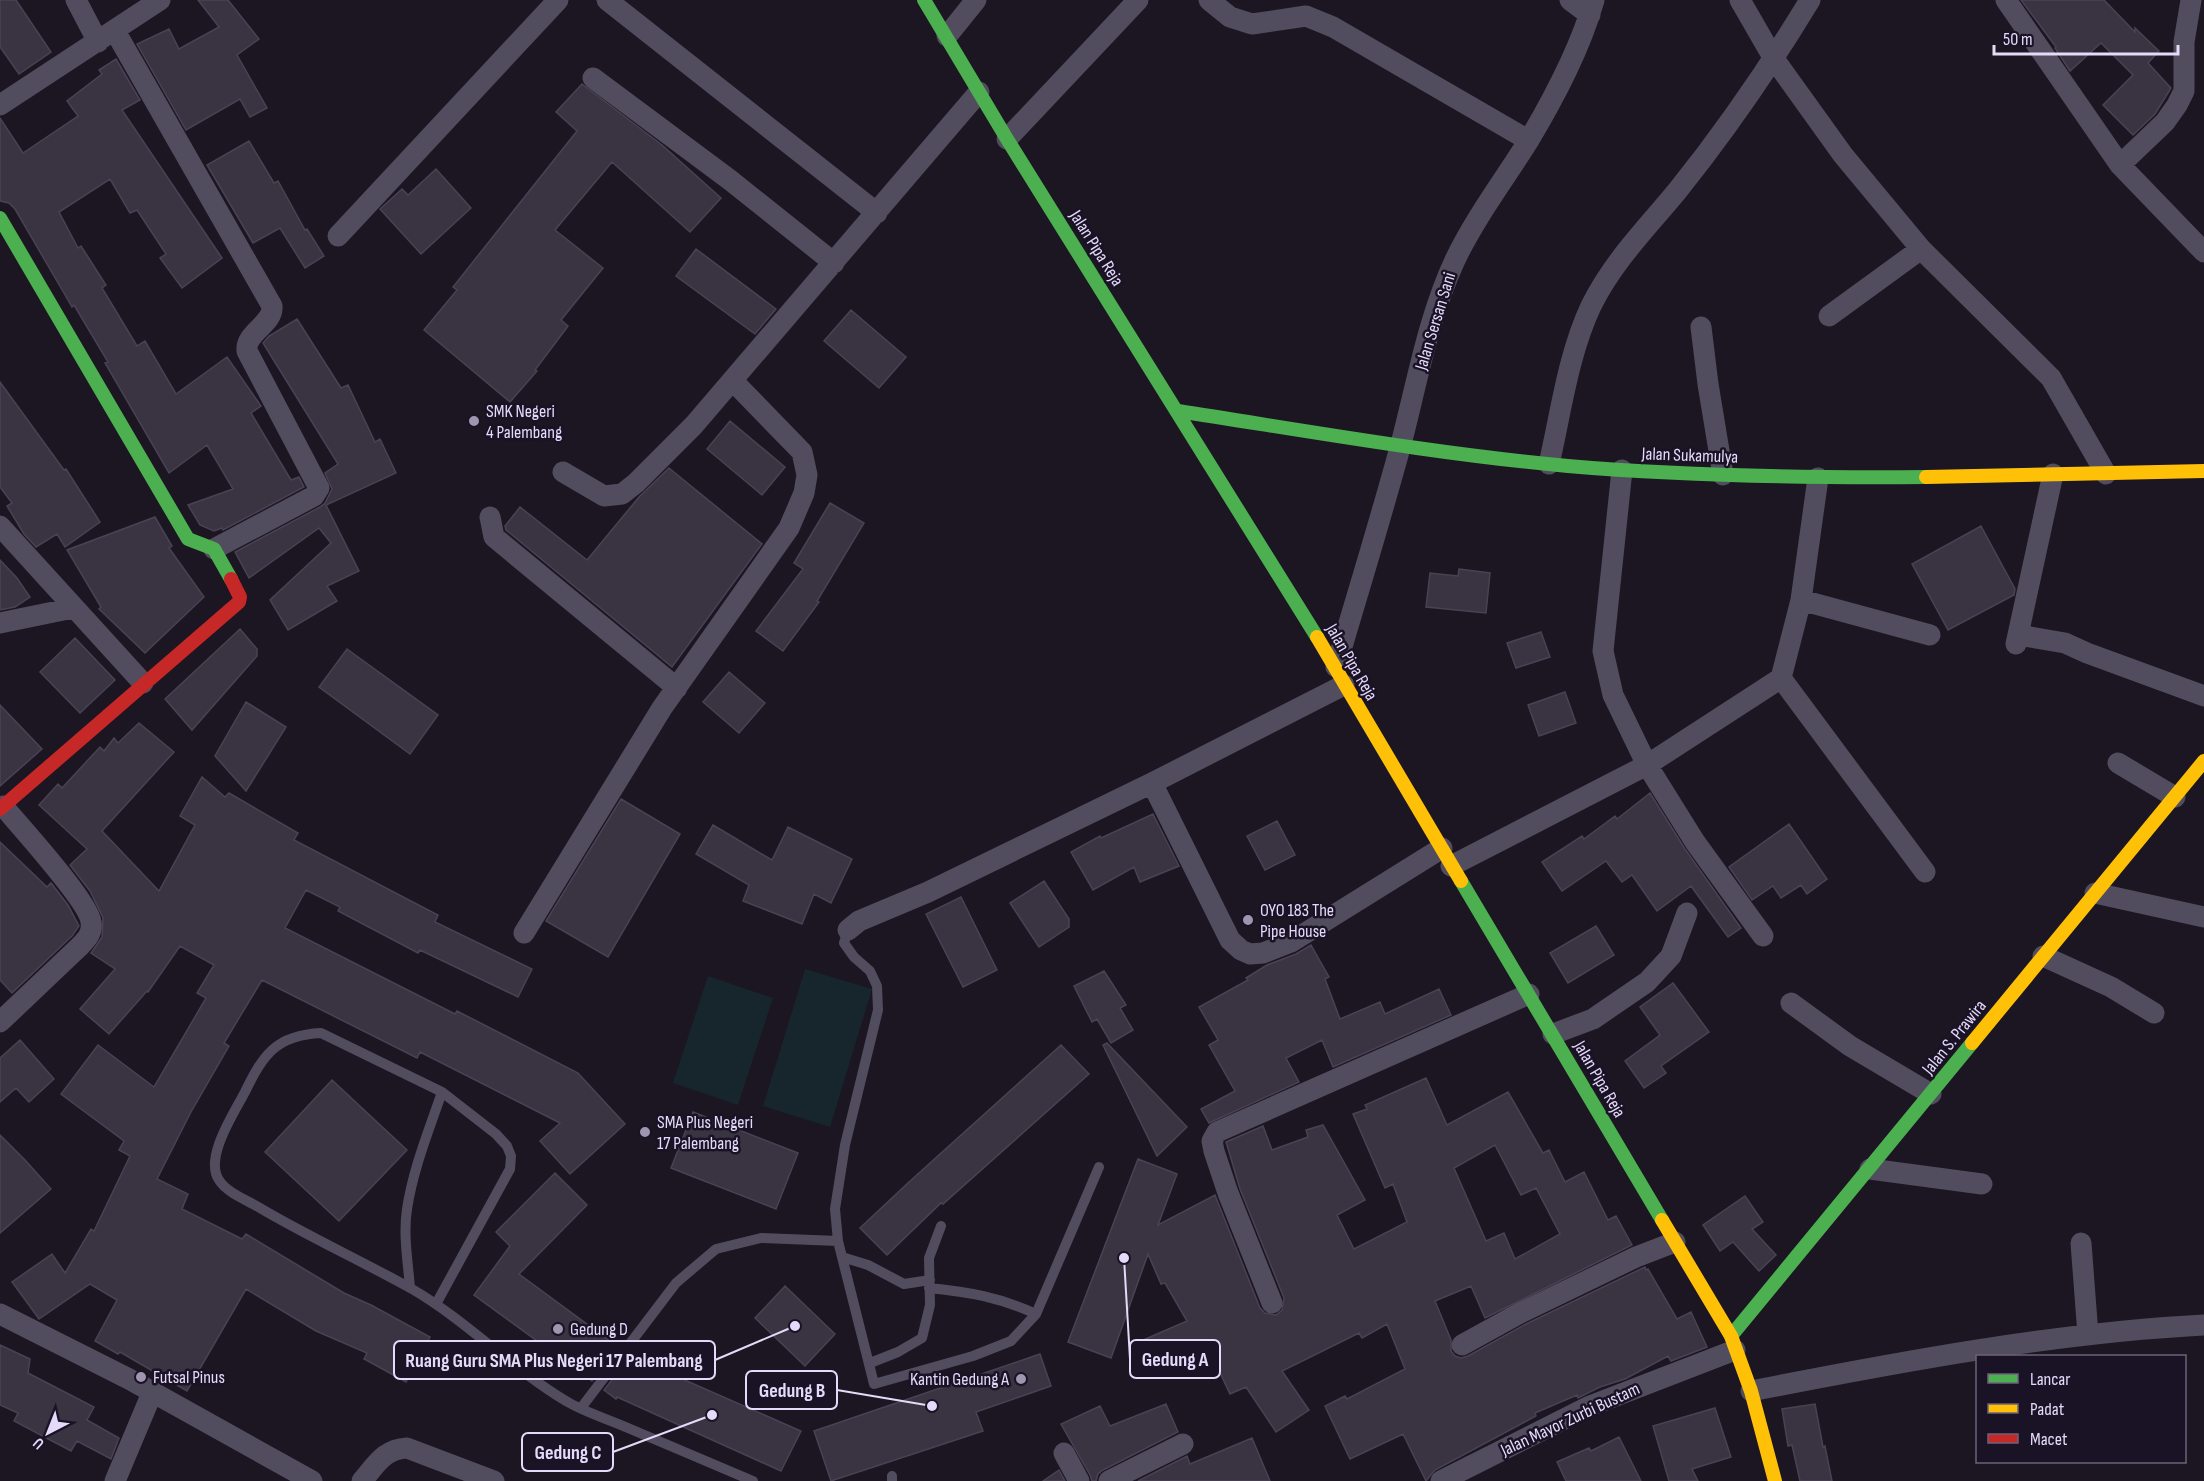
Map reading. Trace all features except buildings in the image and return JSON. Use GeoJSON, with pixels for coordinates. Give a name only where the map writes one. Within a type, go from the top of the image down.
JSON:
{"type":"FeatureCollection","features":[{"type":"Feature","properties":{"kind":"street"},"geometry":{"type":"LineString","coordinates":[[76,0],[106,36],[272,306],[272,314],[248,341],[247,351],[319,488],[316,494],[299,505],[214,549]]}},
{"type":"Feature","properties":{"kind":"street"},"geometry":{"type":"LineString","coordinates":[[0,105],[160,0]]}},
{"type":"Feature","properties":{"kind":"street"},"geometry":{"type":"LineString","coordinates":[[338,236],[558,0]]}},
{"type":"Feature","properties":{"kind":"street"},"geometry":{"type":"LineString","coordinates":[[607,0],[877,213]]}},
{"type":"Feature","properties":{"kind":"street","name":"Jalan Pipa Reja"},"geometry":{"type":"LineString","coordinates":[[924,0],[1008,140],[1178,411],[1340,676],[1675,1242],[1733,1343],[1751,1391],[1775,1481]]}},
{"type":"Feature","properties":{"kind":"street"},"geometry":{"type":"LineString","coordinates":[[946,36],[976,0]]}},
{"type":"Feature","properties":{"kind":"street"},"geometry":{"type":"LineString","coordinates":[[1008,140],[1138,0]]}},
{"type":"Feature","properties":{"kind":"street"},"geometry":{"type":"LineString","coordinates":[[1209,0],[1230,17],[1252,24],[1305,16],[1333,27],[1528,140]]}},
{"type":"Feature","properties":{"kind":"street"},"geometry":{"type":"LineString","coordinates":[[1570,0],[1592,8]]}},
{"type":"Feature","properties":{"kind":"street"},"geometry":{"type":"LineString","coordinates":[[1740,0],[1774,59],[1842,155],[1921,249],[2051,378],[2106,474]]}},
{"type":"Feature","properties":{"kind":"street"},"geometry":{"type":"LineString","coordinates":[[1549,464],[1577,338],[1614,266],[1679,189],[1774,59],[1810,0]]}},
{"type":"Feature","properties":{"kind":"street"},"geometry":{"type":"LineString","coordinates":[[2006,0],[2120,165],[2204,252]]}},
{"type":"Feature","properties":{"kind":"street"},"geometry":{"type":"LineString","coordinates":[[2120,165],[2165,122],[2184,91],[2184,42],[2192,0]]}},
{"type":"Feature","properties":{"kind":"street","name":"Jalan Sersan Sani"},"geometry":{"type":"LineString","coordinates":[[1340,676],[1432,321],[1455,261],[1479,215],[1528,140],[1559,85],[1592,8]]}},
{"type":"Feature","properties":{"kind":"street"},"geometry":{"type":"LineString","coordinates":[[593,78],[730,180],[834,263]]}},
{"type":"Feature","properties":{"kind":"street"},"geometry":{"type":"LineString","coordinates":[[563,472],[604,496],[622,494],[664,457],[733,381],[979,92]]}},
{"type":"Feature","properties":{"kind":"street"},"geometry":{"type":"LineString","coordinates":[[0,218],[188,539],[214,549],[239,593],[239,602],[1,806],[60,874],[88,912],[92,924],[89,936],[79,947],[0,1022]]}},
{"type":"Feature","properties":{"kind":"street"},"geometry":{"type":"LineString","coordinates":[[1829,316],[1921,249]]}},
{"type":"Feature","properties":{"kind":"street"},"geometry":{"type":"LineString","coordinates":[[1701,327],[1723,475]]}},
{"type":"Feature","properties":{"kind":"street"},"geometry":{"type":"LineString","coordinates":[[524,933],[662,708],[789,528],[804,493],[807,474],[802,452],[733,381]]}},
{"type":"Feature","properties":{"kind":"street","name":"Jalan Sukamulya"},"geometry":{"type":"LineString","coordinates":[[1178,411],[1400,445],[1549,464],[1622,470],[1818,478],[2204,471]]}},
{"type":"Feature","properties":{"kind":"street"},"geometry":{"type":"LineString","coordinates":[[1622,470],[1604,651],[1613,695],[1647,765],[1695,842],[1763,936]]}},
{"type":"Feature","properties":{"kind":"street"},"geometry":{"type":"LineString","coordinates":[[2053,474],[2017,639],[2066,643],[2087,653],[2204,696]]}},
{"type":"Feature","properties":{"kind":"street"},"geometry":{"type":"LineString","coordinates":[[1152,783],[1230,940],[1250,954],[1263,953],[1291,942],[1447,857],[1647,765],[1781,678],[1801,600],[1818,478]]}},
{"type":"Feature","properties":{"kind":"street"},"geometry":{"type":"LineString","coordinates":[[490,517],[494,537],[677,688]]}},
{"type":"Feature","properties":{"kind":"street"},"geometry":{"type":"LineString","coordinates":[[0,526],[143,683]]}},
{"type":"Feature","properties":{"kind":"street"},"geometry":{"type":"LineString","coordinates":[[1801,600],[1930,635]]}},
{"type":"Feature","properties":{"kind":"street"},"geometry":{"type":"LineString","coordinates":[[0,623],[73,608]]}},
{"type":"Feature","properties":{"kind":"street"},"geometry":{"type":"LineString","coordinates":[[848,930],[866,918],[928,892],[1152,783],[1340,676]]}},
{"type":"Feature","properties":{"kind":"street"},"geometry":{"type":"LineString","coordinates":[[1781,678],[1925,872]]}},
{"type":"Feature","properties":{"kind":"street","name":"Jalan S. Prawira"},"geometry":{"type":"LineString","coordinates":[[1733,1343],[1870,1169],[2204,761]]}},
{"type":"Feature","properties":{"kind":"street"},"geometry":{"type":"LineString","coordinates":[[2118,763],[2175,797]]}},
{"type":"Feature","properties":{"kind":"street"},"geometry":{"type":"LineString","coordinates":[[2095,893],[2204,917]]}},
{"type":"Feature","properties":{"kind":"street"},"geometry":{"type":"LineString","coordinates":[[1553,1034],[1593,1019],[1647,982],[1671,956],[1687,914]]}},
{"type":"Feature","properties":{"kind":"street"},"geometry":{"type":"LineString","coordinates":[[2043,956],[2111,987],[2154,1013]]}},
{"type":"Feature","properties":{"kind":"street"},"geometry":{"type":"LineString","coordinates":[[1272,1303],[1228,1193],[1214,1151],[1212,1141],[1217,1132],[1529,994]]}},
{"type":"Feature","properties":{"kind":"street"},"geometry":{"type":"LineString","coordinates":[[1791,1003],[1850,1046],[1931,1094]]}},
{"type":"Feature","properties":{"kind":"street"},"geometry":{"type":"LineString","coordinates":[[1870,1169],[1982,1184]]}},
{"type":"Feature","properties":{"kind":"street"},"geometry":{"type":"LineString","coordinates":[[1462,1345],[1520,1313],[1636,1257],[1675,1242]]}},
{"type":"Feature","properties":{"kind":"street"},"geometry":{"type":"LineString","coordinates":[[2081,1243],[2088,1335]]}},
{"type":"Feature","properties":{"kind":"street"},"geometry":{"type":"LineString","coordinates":[[0,1315],[129,1379],[312,1481]]}},
{"type":"Feature","properties":{"kind":"street"},"geometry":{"type":"LineString","coordinates":[[1751,1391],[1880,1365],[2144,1328],[2204,1325]]}},
{"type":"Feature","properties":{"kind":"street","name":"Jalan Mayor Zurbi Bustam"},"geometry":{"type":"LineString","coordinates":[[1442,1481],[1590,1406],[1733,1343]]}},
{"type":"Feature","properties":{"kind":"street"},"geometry":{"type":"LineString","coordinates":[[115,1481],[152,1393]]}},
{"type":"Feature","properties":{"kind":"street"},"geometry":{"type":"LineString","coordinates":[[1109,1481],[1183,1444]]}},
{"type":"Feature","properties":{"kind":"street"},"geometry":{"type":"LineString","coordinates":[[362,1481],[382,1455],[395,1448],[406,1448],[494,1481]]}},
{"type":"Feature","properties":{"kind":"street"},"geometry":{"type":"LineString","coordinates":[[1064,1453],[1078,1481]]}},
{"type":"Feature","properties":{"kind":"lane"},"geometry":{"type":"LineString","coordinates":[[848,930],[844,943],[854,957],[870,971],[877,986],[878,1010],[843,1157],[835,1209],[838,1242],[874,1384],[973,1356],[1011,1341],[1036,1314],[1099,1167]]}},
{"type":"Feature","properties":{"kind":"lane"},"geometry":{"type":"LineString","coordinates":[[436,1304],[510,1169],[511,1156],[507,1146],[496,1134],[442,1092],[321,1033],[290,1038],[276,1046],[259,1063],[224,1135],[215,1157],[214,1171],[219,1182],[301,1232],[410,1288],[436,1304],[533,1380],[568,1403],[753,1481]]}},
{"type":"Feature","properties":{"kind":"lane"},"geometry":{"type":"LineString","coordinates":[[410,1288],[405,1241],[406,1210],[413,1177],[442,1092]]}},
{"type":"Feature","properties":{"kind":"lane"},"geometry":{"type":"LineString","coordinates":[[870,1363],[898,1353],[922,1338],[930,1305],[929,1258],[941,1226]]}},
{"type":"Feature","properties":{"kind":"lane"},"geometry":{"type":"LineString","coordinates":[[581,1408],[676,1283],[716,1249],[761,1238],[838,1242]]}},
{"type":"Feature","properties":{"kind":"lane"},"geometry":{"type":"LineString","coordinates":[[842,1257],[868,1265],[904,1284],[930,1284],[996,1298],[1036,1314]]}},
{"type":"Feature","properties":{"kind":"shaded area"},"geometry":{"type":"Polygon","coordinates":[[[805,969],[872,989],[830,1127],[763,1106],[805,969]]]}},
{"type":"Feature","properties":{"kind":"shaded area"},"geometry":{"type":"Polygon","coordinates":[[[708,976],[773,998],[738,1105],[673,1083],[708,976]]]}},
{"type":"Feature","properties":{"kind":"traffic: fast"},"geometry":{"type":"LineString","coordinates":[[924,0],[1007,139],[1317,637]]}},
{"type":"Feature","properties":{"kind":"traffic: fast"},"geometry":{"type":"LineString","coordinates":[[0,218],[188,539],[214,549],[231,579]]}},
{"type":"Feature","properties":{"kind":"traffic: fast"},"geometry":{"type":"LineString","coordinates":[[1178,411],[1421,449],[1568,466],[1747,476],[1926,477]]}},
{"type":"Feature","properties":{"kind":"traffic: fast"},"geometry":{"type":"LineString","coordinates":[[1461,881],[1662,1220]]}},
{"type":"Feature","properties":{"kind":"traffic: fast"},"geometry":{"type":"LineString","coordinates":[[1731,1336],[1972,1043]]}},
{"type":"Feature","properties":{"kind":"traffic: slow"},"geometry":{"type":"LineString","coordinates":[[1926,477],[2204,471]]}},
{"type":"Feature","properties":{"kind":"traffic: slow"},"geometry":{"type":"LineString","coordinates":[[1317,637],[1461,881]]}},
{"type":"Feature","properties":{"kind":"traffic: slow"},"geometry":{"type":"LineString","coordinates":[[1972,1043],[2204,761]]}},
{"type":"Feature","properties":{"kind":"traffic: slow"},"geometry":{"type":"LineString","coordinates":[[1662,1220],[1731,1336],[1751,1391],[1775,1481]]}},
{"type":"Feature","properties":{"kind":"traffic: jam"},"geometry":{"type":"LineString","coordinates":[[0,809],[239,602],[240,597],[231,579]]}},
{"type":"Feature","properties":{"kind":"place","name":"SMK Negeri 4 Palembang"},"geometry":{"type":"Point","coordinates":[474,421]}},
{"type":"Feature","properties":{"kind":"place","name":"OYO 183 The Pipe House"},"geometry":{"type":"Point","coordinates":[1248,920]}},
{"type":"Feature","properties":{"kind":"place","name":"SMA Plus Negeri 17 Palembang"},"geometry":{"type":"Point","coordinates":[645,1132]}},
{"type":"Feature","properties":{"kind":"place","name":"Gedung A"},"geometry":{"type":"Point","coordinates":[1124,1258]}},
{"type":"Feature","properties":{"kind":"place","name":"Ruang Guru SMA Plus Negeri 17 Palembang"},"geometry":{"type":"Point","coordinates":[795,1326]}},
{"type":"Feature","properties":{"kind":"place","name":"Gedung D"},"geometry":{"type":"Point","coordinates":[558,1329]}},
{"type":"Feature","properties":{"kind":"place","name":"Futsal Pinus"},"geometry":{"type":"Point","coordinates":[141,1377]}},
{"type":"Feature","properties":{"kind":"place","name":"Kantin Gedung A"},"geometry":{"type":"Point","coordinates":[1021,1379]}},
{"type":"Feature","properties":{"kind":"place","name":"Gedung B"},"geometry":{"type":"Point","coordinates":[932,1406]}},
{"type":"Feature","properties":{"kind":"place","name":"Gedung C"},"geometry":{"type":"Point","coordinates":[712,1415]}}]}
